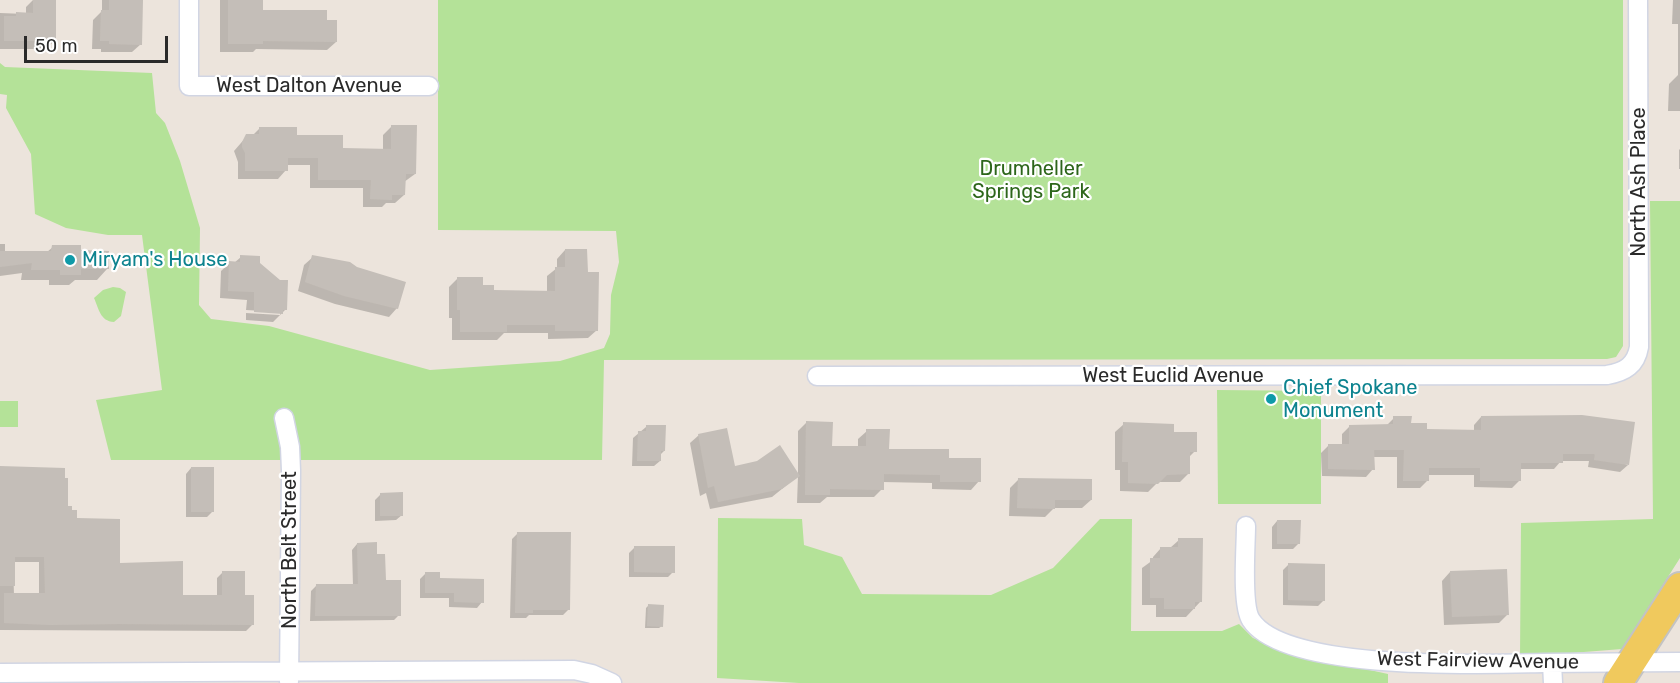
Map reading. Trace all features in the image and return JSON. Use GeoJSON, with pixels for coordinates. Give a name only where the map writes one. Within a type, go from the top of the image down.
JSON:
{"type":"FeatureCollection","features":[{"type":"Feature","properties":{"kind":"main road"},"geometry":{"type":"LineString","coordinates":[[1624,673],[1680,587]]}},
{"type":"Feature","properties":{"kind":"street","name":"West Dalton Avenue"},"geometry":{"type":"LineString","coordinates":[[189,0],[189,87],[429,86]]}},
{"type":"Feature","properties":{"kind":"street","name":"North Ash Place"},"geometry":{"type":"LineString","coordinates":[[1634,362],[1639,347],[1638,0]]}},
{"type":"Feature","properties":{"kind":"street","name":"West Euclid Avenue"},"geometry":{"type":"LineString","coordinates":[[817,375],[1607,375],[1622,372],[1634,362]]}},
{"type":"Feature","properties":{"kind":"street","name":"North Belt Street"},"geometry":{"type":"LineString","coordinates":[[284,418],[290,459],[289,677]]}},
{"type":"Feature","properties":{"kind":"street","name":"West Fairview Avenue"},"geometry":{"type":"LineString","coordinates":[[1246,526],[1246,606],[1250,618],[1262,631],[1288,643],[1356,658],[1435,664],[1552,663],[1624,673],[1680,662]]}},
{"type":"Feature","properties":{"kind":"street"},"geometry":{"type":"LineString","coordinates":[[1552,663],[1553,683]]}},
{"type":"Feature","properties":{"kind":"street"},"geometry":{"type":"LineString","coordinates":[[0,673],[289,677],[574,670],[587,672],[607,682]]}},
{"type":"Feature","properties":{"kind":"green space","name":"Drumheller Springs Park"},"geometry":{"type":"Polygon","coordinates":[[[438,0],[1623,0],[1623,346],[1616,357],[1607,359],[604,360],[602,460],[111,460],[96,400],[162,390],[142,235],[108,235],[66,228],[35,214],[31,154],[6,108],[7,95],[0,94],[0,63],[5,67],[152,73],[156,113],[165,123],[180,161],[200,228],[199,305],[211,319],[269,326],[430,370],[560,361],[604,348],[610,334],[611,295],[619,262],[616,231],[438,230],[438,0]]]}},
{"type":"Feature","properties":{"kind":"green space"},"geometry":{"type":"Polygon","coordinates":[[[1650,201],[1680,201],[1680,558],[1622,649],[1520,657],[1521,523],[1653,519],[1650,201]]]}},
{"type":"Feature","properties":{"kind":"green space"},"geometry":{"type":"Polygon","coordinates":[[[113,287],[126,292],[121,316],[114,322],[103,317],[94,298],[103,290],[113,287]]]}},
{"type":"Feature","properties":{"kind":"green space"},"geometry":{"type":"Polygon","coordinates":[[[1217,390],[1321,391],[1321,504],[1218,504],[1217,390]]]}},
{"type":"Feature","properties":{"kind":"green space"},"geometry":{"type":"Polygon","coordinates":[[[0,401],[18,401],[18,427],[0,427],[0,401]]]}},
{"type":"Feature","properties":{"kind":"green space"},"geometry":{"type":"Polygon","coordinates":[[[718,518],[802,519],[804,545],[842,557],[862,594],[991,595],[1053,568],[1100,519],[1132,519],[1131,631],[1222,631],[1239,624],[1253,638],[1296,654],[1388,674],[1388,683],[799,683],[717,678],[718,518]]]}},
{"type":"Feature","properties":{"kind":"building"},"geometry":{"type":"Polygon","coordinates":[[[33,0],[56,0],[56,41],[4,41],[4,16],[16,16],[16,12],[33,13],[33,0]]]}},
{"type":"Feature","properties":{"kind":"building"},"geometry":{"type":"Polygon","coordinates":[[[109,0],[143,0],[142,45],[109,44],[109,41],[100,41],[101,10],[109,10],[109,0]]]}},
{"type":"Feature","properties":{"kind":"building"},"geometry":{"type":"Polygon","coordinates":[[[228,0],[263,0],[263,10],[327,10],[327,20],[337,20],[337,42],[263,41],[263,44],[228,44],[228,0]]]}},
{"type":"Feature","properties":{"kind":"building"},"geometry":{"type":"Polygon","coordinates":[[[391,125],[417,125],[416,174],[406,174],[405,195],[392,195],[392,200],[370,199],[371,180],[318,180],[318,158],[288,158],[288,171],[245,171],[245,153],[242,142],[246,134],[259,134],[259,127],[297,127],[297,135],[343,135],[343,148],[391,149],[391,125]]]}},
{"type":"Feature","properties":{"kind":"building","name":"Miryam's House"},"geometry":{"type":"Polygon","coordinates":[[[52,245],[81,245],[81,250],[109,251],[109,269],[81,269],[81,275],[60,275],[60,270],[31,270],[32,263],[0,267],[0,251],[51,251],[52,245]]]}},
{"type":"Feature","properties":{"kind":"building"},"geometry":{"type":"Polygon","coordinates":[[[565,249],[587,249],[588,272],[599,272],[598,331],[555,331],[555,325],[507,325],[507,332],[460,332],[457,277],[483,277],[483,285],[494,285],[494,290],[555,291],[555,267],[565,267],[565,249]]]}},
{"type":"Feature","properties":{"kind":"building"},"geometry":{"type":"Polygon","coordinates":[[[240,255],[260,256],[260,263],[280,280],[288,280],[287,310],[283,310],[283,314],[254,312],[254,292],[228,291],[229,261],[240,262],[240,255]]]}},
{"type":"Feature","properties":{"kind":"building"},"geometry":{"type":"Polygon","coordinates":[[[312,255],[350,262],[357,267],[406,282],[398,309],[344,296],[305,282],[312,255]]]}},
{"type":"Feature","properties":{"kind":"building"},"geometry":{"type":"Polygon","coordinates":[[[1582,415],[1635,422],[1629,465],[1594,460],[1595,454],[1563,454],[1563,463],[1521,463],[1521,481],[1480,481],[1480,468],[1429,468],[1429,481],[1403,481],[1404,450],[1374,450],[1375,470],[1328,469],[1328,444],[1349,444],[1349,425],[1393,424],[1393,416],[1412,416],[1411,423],[1427,423],[1427,429],[1481,430],[1481,416],[1582,415]]]}},
{"type":"Feature","properties":{"kind":"building"},"geometry":{"type":"Polygon","coordinates":[[[806,421],[833,422],[832,446],[866,446],[866,429],[890,429],[889,449],[949,449],[949,458],[981,458],[981,482],[940,482],[940,475],[884,474],[884,490],[830,489],[830,495],[805,495],[806,421]]]}},
{"type":"Feature","properties":{"kind":"building"},"geometry":{"type":"Polygon","coordinates":[[[1123,422],[1174,424],[1174,432],[1197,432],[1197,452],[1190,452],[1190,474],[1167,475],[1158,484],[1128,483],[1128,462],[1122,462],[1123,422]]]}},
{"type":"Feature","properties":{"kind":"building"},"geometry":{"type":"Polygon","coordinates":[[[646,425],[666,425],[665,451],[661,451],[661,461],[637,461],[638,431],[646,431],[646,425]]]}},
{"type":"Feature","properties":{"kind":"building"},"geometry":{"type":"Polygon","coordinates":[[[727,428],[735,466],[757,461],[780,445],[800,476],[782,489],[718,502],[714,486],[708,488],[698,434],[727,428]]]}},
{"type":"Feature","properties":{"kind":"building"},"geometry":{"type":"Polygon","coordinates":[[[0,466],[65,468],[65,478],[68,478],[68,506],[72,506],[72,510],[77,510],[77,518],[120,519],[120,563],[183,561],[183,595],[222,595],[222,571],[245,571],[245,595],[254,595],[254,625],[4,623],[4,593],[45,593],[44,557],[15,557],[15,586],[0,586],[0,466]]]}},
{"type":"Feature","properties":{"kind":"building"},"geometry":{"type":"Polygon","coordinates":[[[191,467],[214,467],[214,512],[191,512],[191,467]]]}},
{"type":"Feature","properties":{"kind":"building"},"geometry":{"type":"Polygon","coordinates":[[[1018,478],[1092,479],[1092,500],[1055,500],[1055,509],[1017,508],[1018,478]]]}},
{"type":"Feature","properties":{"kind":"building"},"geometry":{"type":"Polygon","coordinates":[[[403,492],[403,516],[380,516],[380,493],[403,492]]]}},
{"type":"Feature","properties":{"kind":"building"},"geometry":{"type":"Polygon","coordinates":[[[1277,520],[1301,520],[1300,544],[1277,544],[1277,520]]]}},
{"type":"Feature","properties":{"kind":"building"},"geometry":{"type":"Polygon","coordinates":[[[517,532],[571,532],[570,610],[533,610],[533,613],[515,613],[517,532]]]}},
{"type":"Feature","properties":{"kind":"building"},"geometry":{"type":"Polygon","coordinates":[[[1178,538],[1203,538],[1202,602],[1195,602],[1195,609],[1164,609],[1164,598],[1150,598],[1150,558],[1160,558],[1160,547],[1178,547],[1178,538]]]}},
{"type":"Feature","properties":{"kind":"building"},"geometry":{"type":"Polygon","coordinates":[[[377,542],[377,554],[385,554],[386,580],[401,580],[401,616],[315,616],[316,584],[358,584],[357,543],[377,542]]]}},
{"type":"Feature","properties":{"kind":"building"},"geometry":{"type":"Polygon","coordinates":[[[634,546],[675,546],[675,573],[634,572],[634,546]]]}},
{"type":"Feature","properties":{"kind":"building"},"geometry":{"type":"Polygon","coordinates":[[[1288,563],[1325,564],[1325,601],[1288,600],[1288,563]]]}},
{"type":"Feature","properties":{"kind":"building"},"geometry":{"type":"Polygon","coordinates":[[[1507,569],[1509,615],[1452,617],[1450,571],[1507,569]]]}},
{"type":"Feature","properties":{"kind":"building"},"geometry":{"type":"Polygon","coordinates":[[[425,572],[440,572],[440,578],[484,579],[484,603],[454,602],[454,593],[425,593],[425,572]]]}},
{"type":"Feature","properties":{"kind":"building"},"geometry":{"type":"Polygon","coordinates":[[[648,604],[664,605],[663,627],[647,626],[648,604]]]}},
{"type":"Feature","properties":{"kind":"place","name":"Miryam's House"},"geometry":{"type":"Point","coordinates":[70,260]}},
{"type":"Feature","properties":{"kind":"place","name":"Chief Spokane Monument"},"geometry":{"type":"Point","coordinates":[1271,399]}}]}
